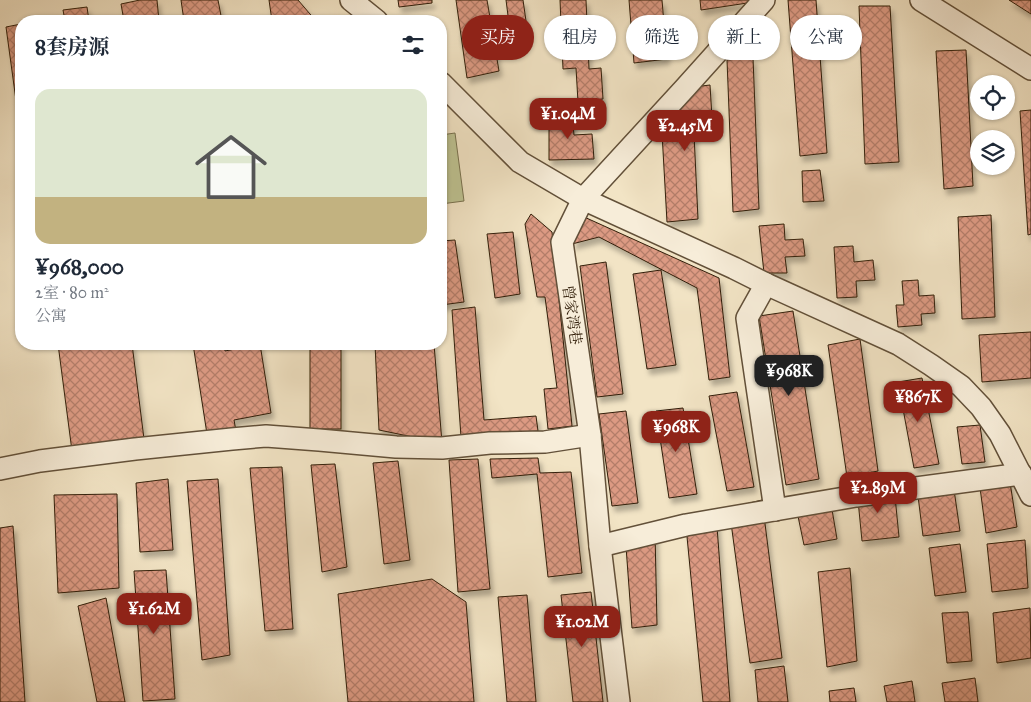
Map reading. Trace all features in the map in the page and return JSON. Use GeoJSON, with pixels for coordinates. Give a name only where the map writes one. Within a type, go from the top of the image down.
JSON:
{"type":"FeatureCollection","features":[{"type":"Feature","properties":{"kind":"street"},"geometry":{"type":"LineString","coordinates":[[351,0],[370,15]]}},
{"type":"Feature","properties":{"kind":"street","name":"曾家湾巷"},"geometry":{"type":"LineString","coordinates":[[619,702],[600,546],[590,435],[562,242],[583,199],[686,88],[764,0]]}},
{"type":"Feature","properties":{"kind":"street"},"geometry":{"type":"LineString","coordinates":[[921,0],[945,8],[1031,69]]}},
{"type":"Feature","properties":{"kind":"street"},"geometry":{"type":"LineString","coordinates":[[447,89],[520,162],[583,199],[898,344],[931,365],[961,386],[981,407],[1000,434],[1031,495]]}},
{"type":"Feature","properties":{"kind":"street"},"geometry":{"type":"LineString","coordinates":[[766,284],[747,318],[775,510]]}},
{"type":"Feature","properties":{"kind":"street"},"geometry":{"type":"LineString","coordinates":[[0,469],[40,461],[135,449],[266,436],[396,447],[442,448],[490,443],[545,442],[590,435]]}},
{"type":"Feature","properties":{"kind":"street"},"geometry":{"type":"LineString","coordinates":[[600,546],[686,525],[856,496],[1021,474]]}},
{"type":"Feature","properties":{"kind":"green space"},"geometry":{"type":"Polygon","coordinates":[[[455,133],[464,201],[447,203],[447,134],[455,133]]]}},
{"type":"Feature","properties":{"kind":"building"},"geometry":{"type":"Polygon","coordinates":[[[140,0],[157,0],[158,15],[123,15],[121,4],[140,0]]]}},
{"type":"Feature","properties":{"kind":"building"},"geometry":{"type":"Polygon","coordinates":[[[181,0],[218,0],[221,15],[183,15],[181,0]]]}},
{"type":"Feature","properties":{"kind":"building"},"geometry":{"type":"Polygon","coordinates":[[[269,0],[298,0],[311,15],[271,15],[269,0]]]}},
{"type":"Feature","properties":{"kind":"building"},"geometry":{"type":"Polygon","coordinates":[[[398,0],[432,0],[432,3],[399,7],[398,0]]]}},
{"type":"Feature","properties":{"kind":"building"},"geometry":{"type":"Polygon","coordinates":[[[456,0],[487,0],[490,15],[462,15],[462,43],[456,0]]]}},
{"type":"Feature","properties":{"kind":"building"},"geometry":{"type":"Polygon","coordinates":[[[506,0],[523,0],[525,15],[508,15],[506,0]]]}},
{"type":"Feature","properties":{"kind":"building"},"geometry":{"type":"Polygon","coordinates":[[[560,0],[586,0],[587,15],[561,15],[560,0]]]}},
{"type":"Feature","properties":{"kind":"building"},"geometry":{"type":"Polygon","coordinates":[[[629,0],[662,0],[663,15],[630,15],[629,0]]]}},
{"type":"Feature","properties":{"kind":"building"},"geometry":{"type":"Polygon","coordinates":[[[700,0],[754,0],[754,2],[701,10],[700,0]]]}},
{"type":"Feature","properties":{"kind":"building"},"geometry":{"type":"Polygon","coordinates":[[[788,0],[816,0],[817,15],[790,15],[790,26],[788,0]]]}},
{"type":"Feature","properties":{"kind":"building"},"geometry":{"type":"Polygon","coordinates":[[[1009,0],[1031,0],[1031,14],[1009,0]]]}},
{"type":"Feature","properties":{"kind":"building"},"geometry":{"type":"Polygon","coordinates":[[[859,6],[890,6],[899,162],[865,164],[861,60],[862,15],[859,15],[859,6]]]}},
{"type":"Feature","properties":{"kind":"building"},"geometry":{"type":"Polygon","coordinates":[[[87,7],[88,15],[64,15],[63,10],[87,7]]]}},
{"type":"Feature","properties":{"kind":"building"},"geometry":{"type":"Polygon","coordinates":[[[15,25],[15,93],[6,27],[15,25]]]}},
{"type":"Feature","properties":{"kind":"building"},"geometry":{"type":"Polygon","coordinates":[[[966,50],[970,130],[970,175],[972,175],[973,186],[944,189],[936,51],[966,50]]]}},
{"type":"Feature","properties":{"kind":"building"},"geometry":{"type":"Polygon","coordinates":[[[464,60],[497,60],[499,71],[467,78],[464,60]]]}},
{"type":"Feature","properties":{"kind":"building"},"geometry":{"type":"Polygon","coordinates":[[[563,60],[589,60],[589,69],[601,68],[603,99],[578,102],[576,68],[563,69],[563,60]]]}},
{"type":"Feature","properties":{"kind":"building"},"geometry":{"type":"Polygon","coordinates":[[[634,60],[659,60],[634,63],[634,60]]]}},
{"type":"Feature","properties":{"kind":"building"},"geometry":{"type":"Polygon","coordinates":[[[727,60],[753,60],[759,209],[733,212],[727,60]]]}},
{"type":"Feature","properties":{"kind":"building"},"geometry":{"type":"Polygon","coordinates":[[[793,60],[820,60],[827,153],[800,156],[793,60]]]}},
{"type":"Feature","properties":{"kind":"building"},"geometry":{"type":"Polygon","coordinates":[[[710,85],[713,134],[694,134],[698,219],[667,222],[662,133],[685,88],[710,85]]]}},
{"type":"Feature","properties":{"kind":"building"},"geometry":{"type":"Polygon","coordinates":[[[1031,110],[1031,234],[1028,235],[1020,111],[1031,110]]]}},
{"type":"Feature","properties":{"kind":"building"},"geometry":{"type":"Polygon","coordinates":[[[572,114],[574,135],[592,134],[594,159],[549,160],[549,115],[572,114]]]}},
{"type":"Feature","properties":{"kind":"building"},"geometry":{"type":"Polygon","coordinates":[[[820,170],[824,201],[803,202],[802,171],[820,170]]]}},
{"type":"Feature","properties":{"kind":"building"},"geometry":{"type":"Polygon","coordinates":[[[531,214],[552,232],[572,426],[548,429],[544,389],[557,388],[545,297],[537,297],[525,224],[531,214]]]}},
{"type":"Feature","properties":{"kind":"building"},"geometry":{"type":"Polygon","coordinates":[[[991,215],[995,317],[962,319],[958,217],[991,215]]]}},
{"type":"Feature","properties":{"kind":"building"},"geometry":{"type":"Polygon","coordinates":[[[582,216],[719,278],[730,377],[709,380],[697,288],[599,237],[572,244],[582,216]]]}},
{"type":"Feature","properties":{"kind":"building"},"geometry":{"type":"Polygon","coordinates":[[[784,224],[785,240],[803,239],[805,256],[785,257],[787,273],[764,273],[759,226],[784,224]]]}},
{"type":"Feature","properties":{"kind":"building"},"geometry":{"type":"Polygon","coordinates":[[[513,232],[520,294],[495,298],[487,234],[513,232]]]}},
{"type":"Feature","properties":{"kind":"building"},"geometry":{"type":"Polygon","coordinates":[[[455,240],[464,302],[447,304],[447,241],[455,240]]]}},
{"type":"Feature","properties":{"kind":"building"},"geometry":{"type":"Polygon","coordinates":[[[853,246],[854,262],[873,260],[875,280],[856,281],[857,297],[837,298],[834,247],[853,246]]]}},
{"type":"Feature","properties":{"kind":"building"},"geometry":{"type":"Polygon","coordinates":[[[606,262],[623,394],[597,397],[580,266],[606,262]]]}},
{"type":"Feature","properties":{"kind":"building"},"geometry":{"type":"Polygon","coordinates":[[[661,270],[676,365],[647,369],[633,274],[661,270]]]}},
{"type":"Feature","properties":{"kind":"building"},"geometry":{"type":"Polygon","coordinates":[[[918,280],[919,296],[934,295],[935,313],[921,314],[922,325],[898,327],[896,305],[904,305],[902,281],[918,280]]]}},
{"type":"Feature","properties":{"kind":"building"},"geometry":{"type":"Polygon","coordinates":[[[475,307],[484,420],[536,416],[538,431],[461,437],[452,310],[475,307]]]}},
{"type":"Feature","properties":{"kind":"building"},"geometry":{"type":"Polygon","coordinates":[[[793,311],[819,479],[786,485],[759,316],[793,311]]]}},
{"type":"Feature","properties":{"kind":"building"},"geometry":{"type":"Polygon","coordinates":[[[1031,332],[1031,378],[982,382],[979,335],[1031,332]]]}},
{"type":"Feature","properties":{"kind":"building"},"geometry":{"type":"Polygon","coordinates":[[[860,339],[878,471],[847,477],[828,345],[860,339]]]}},
{"type":"Feature","properties":{"kind":"building"},"geometry":{"type":"Polygon","coordinates":[[[59,350],[133,350],[144,439],[72,451],[59,350]]]}},
{"type":"Feature","properties":{"kind":"building"},"geometry":{"type":"Polygon","coordinates":[[[194,350],[261,350],[271,413],[234,420],[236,431],[207,434],[194,350]]]}},
{"type":"Feature","properties":{"kind":"building"},"geometry":{"type":"Polygon","coordinates":[[[310,350],[341,350],[341,429],[310,429],[310,350]]]}},
{"type":"Feature","properties":{"kind":"building"},"geometry":{"type":"Polygon","coordinates":[[[375,350],[434,350],[442,443],[379,430],[375,350]]]}},
{"type":"Feature","properties":{"kind":"building"},"geometry":{"type":"Polygon","coordinates":[[[922,378],[939,464],[914,468],[898,382],[922,378]]]}},
{"type":"Feature","properties":{"kind":"building"},"geometry":{"type":"Polygon","coordinates":[[[737,392],[754,487],[727,491],[709,396],[737,392]]]}},
{"type":"Feature","properties":{"kind":"building"},"geometry":{"type":"Polygon","coordinates":[[[683,408],[697,494],[669,498],[656,411],[683,408]]]}},
{"type":"Feature","properties":{"kind":"building"},"geometry":{"type":"Polygon","coordinates":[[[626,411],[638,503],[612,506],[599,414],[626,411]]]}},
{"type":"Feature","properties":{"kind":"building"},"geometry":{"type":"Polygon","coordinates":[[[980,425],[985,462],[962,464],[957,427],[980,425]]]}},
{"type":"Feature","properties":{"kind":"building"},"geometry":{"type":"Polygon","coordinates":[[[538,458],[540,473],[571,472],[582,573],[548,577],[537,474],[492,478],[490,459],[538,458]]]}},
{"type":"Feature","properties":{"kind":"building"},"geometry":{"type":"Polygon","coordinates":[[[478,459],[490,589],[458,592],[449,460],[478,459]]]}},
{"type":"Feature","properties":{"kind":"building"},"geometry":{"type":"Polygon","coordinates":[[[398,461],[410,560],[384,564],[373,463],[398,461]]]}},
{"type":"Feature","properties":{"kind":"building"},"geometry":{"type":"Polygon","coordinates":[[[335,464],[347,567],[322,572],[311,465],[335,464]]]}},
{"type":"Feature","properties":{"kind":"building"},"geometry":{"type":"Polygon","coordinates":[[[282,467],[293,629],[265,631],[250,468],[282,467]]]}},
{"type":"Feature","properties":{"kind":"building"},"geometry":{"type":"Polygon","coordinates":[[[952,476],[960,531],[923,536],[916,480],[952,476]]]}},
{"type":"Feature","properties":{"kind":"building"},"geometry":{"type":"Polygon","coordinates":[[[1009,476],[1017,527],[986,533],[979,480],[1009,476]]]}},
{"type":"Feature","properties":{"kind":"building"},"geometry":{"type":"Polygon","coordinates":[[[168,479],[173,550],[140,552],[136,483],[168,479]]]}},
{"type":"Feature","properties":{"kind":"building"},"geometry":{"type":"Polygon","coordinates":[[[218,479],[230,655],[202,660],[187,481],[218,479]]]}},
{"type":"Feature","properties":{"kind":"building"},"geometry":{"type":"Polygon","coordinates":[[[894,486],[899,537],[862,541],[857,490],[894,486]]]}},
{"type":"Feature","properties":{"kind":"building"},"geometry":{"type":"Polygon","coordinates":[[[829,492],[837,539],[804,545],[794,497],[829,492]]]}},
{"type":"Feature","properties":{"kind":"building"},"geometry":{"type":"Polygon","coordinates":[[[117,494],[119,588],[58,593],[54,495],[117,494]]]}},
{"type":"Feature","properties":{"kind":"building"},"geometry":{"type":"Polygon","coordinates":[[[762,500],[782,658],[750,663],[729,508],[762,500]]]}},
{"type":"Feature","properties":{"kind":"building"},"geometry":{"type":"Polygon","coordinates":[[[716,513],[730,702],[703,702],[685,516],[716,513]]]}},
{"type":"Feature","properties":{"kind":"building"},"geometry":{"type":"Polygon","coordinates":[[[13,526],[25,702],[0,702],[0,528],[13,526]]]}},
{"type":"Feature","properties":{"kind":"building"},"geometry":{"type":"Polygon","coordinates":[[[625,533],[655,533],[657,625],[632,628],[625,533]]]}},
{"type":"Feature","properties":{"kind":"building"},"geometry":{"type":"Polygon","coordinates":[[[1025,540],[1028,588],[992,592],[987,544],[1025,540]]]}},
{"type":"Feature","properties":{"kind":"building"},"geometry":{"type":"Polygon","coordinates":[[[960,544],[966,592],[935,596],[929,548],[960,544]]]}},
{"type":"Feature","properties":{"kind":"building"},"geometry":{"type":"Polygon","coordinates":[[[850,568],[857,661],[827,667],[818,572],[850,568]]]}},
{"type":"Feature","properties":{"kind":"building"},"geometry":{"type":"Polygon","coordinates":[[[166,570],[175,699],[143,701],[134,571],[166,570]]]}},
{"type":"Feature","properties":{"kind":"building"},"geometry":{"type":"Polygon","coordinates":[[[432,579],[466,602],[474,702],[348,702],[338,594],[432,579]]]}},
{"type":"Feature","properties":{"kind":"building"},"geometry":{"type":"Polygon","coordinates":[[[591,592],[603,702],[573,702],[561,595],[591,592]]]}},
{"type":"Feature","properties":{"kind":"building"},"geometry":{"type":"Polygon","coordinates":[[[527,595],[536,702],[507,702],[498,597],[527,595]]]}},
{"type":"Feature","properties":{"kind":"building"},"geometry":{"type":"Polygon","coordinates":[[[106,598],[125,702],[97,702],[78,606],[106,598]]]}},
{"type":"Feature","properties":{"kind":"building"},"geometry":{"type":"Polygon","coordinates":[[[1030,608],[1031,658],[997,663],[993,613],[1030,608]]]}},
{"type":"Feature","properties":{"kind":"building"},"geometry":{"type":"Polygon","coordinates":[[[968,612],[972,661],[947,663],[942,613],[968,612]]]}},
{"type":"Feature","properties":{"kind":"building"},"geometry":{"type":"Polygon","coordinates":[[[784,666],[788,702],[758,702],[755,670],[784,666]]]}},
{"type":"Feature","properties":{"kind":"building"},"geometry":{"type":"Polygon","coordinates":[[[975,678],[978,702],[945,702],[942,683],[975,678]]]}},
{"type":"Feature","properties":{"kind":"building"},"geometry":{"type":"Polygon","coordinates":[[[912,681],[915,702],[887,702],[884,686],[912,681]]]}},
{"type":"Feature","properties":{"kind":"building"},"geometry":{"type":"Polygon","coordinates":[[[854,688],[856,702],[830,702],[829,691],[854,688]]]}}]}
